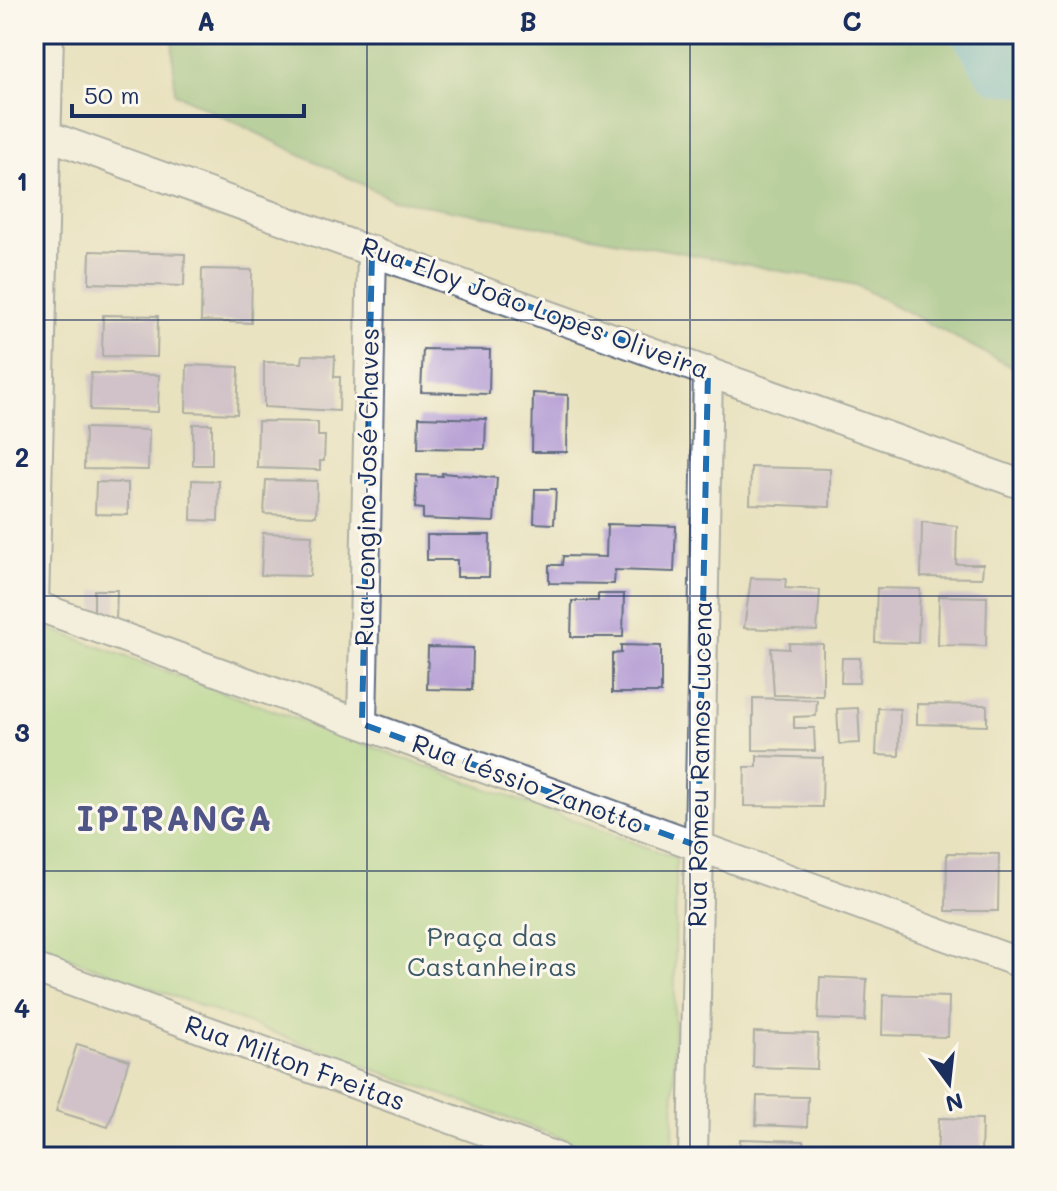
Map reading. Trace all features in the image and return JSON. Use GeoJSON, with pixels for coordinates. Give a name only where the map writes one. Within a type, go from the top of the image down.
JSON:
{"type":"FeatureCollection","features":[{"type":"Feature","properties":{"kind":"street"},"geometry":{"type":"LineString","coordinates":[[34,605],[49,34]]}},
{"type":"Feature","properties":{"kind":"street","name":"Rua Eloy João Lopes Oliveira"},"geometry":{"type":"LineString","coordinates":[[46,135],[1023,485]]}},
{"type":"Feature","properties":{"kind":"street","name":"Rua Longino José Chaves"},"geometry":{"type":"LineString","coordinates":[[362,724],[372,250]]}},
{"type":"Feature","properties":{"kind":"street","name":"Rua Romeu Ramos Lucena"},"geometry":{"type":"LineString","coordinates":[[693,1157],[708,371]]}},
{"type":"Feature","properties":{"kind":"street","name":"Rua Léssio Zanotto"},"geometry":{"type":"LineString","coordinates":[[34,605],[1023,964]]}},
{"type":"Feature","properties":{"kind":"street","name":"Rua Milton Freitas"},"geometry":{"type":"LineString","coordinates":[[34,968],[556,1157]]}},
{"type":"Feature","properties":{"kind":"highlighted area"},"geometry":{"type":"Polygon","coordinates":[[[372,250],[708,371],[698,846],[362,724],[372,250]]]}},
{"type":"Feature","properties":{"kind":"green space"},"geometry":{"type":"Polygon","coordinates":[[[172,34],[1023,34],[1023,373],[856,285],[392,199],[175,93],[172,34]]]}},
{"type":"Feature","properties":{"kind":"green space","name":"Praça das Castanheiras"},"geometry":{"type":"Polygon","coordinates":[[[34,623],[676,858],[673,1157],[613,1157],[34,945],[34,623]]]}},
{"type":"Feature","properties":{"kind":"building"},"geometry":{"type":"Polygon","coordinates":[[[90,251],[185,254],[184,286],[89,283],[90,251]]]}},
{"type":"Feature","properties":{"kind":"building"},"geometry":{"type":"Polygon","coordinates":[[[202,269],[252,270],[251,323],[201,321],[202,269]]]}},
{"type":"Feature","properties":{"kind":"building"},"geometry":{"type":"Polygon","coordinates":[[[103,315],[158,316],[157,357],[102,356],[103,315]]]}},
{"type":"Feature","properties":{"kind":"building"},"geometry":{"type":"Polygon","coordinates":[[[423,349],[490,350],[489,394],[421,392],[423,349]]]}},
{"type":"Feature","properties":{"kind":"building"},"geometry":{"type":"Polygon","coordinates":[[[303,355],[335,356],[334,377],[340,377],[339,411],[264,407],[264,362],[302,363],[303,355]]]}},
{"type":"Feature","properties":{"kind":"building"},"geometry":{"type":"Polygon","coordinates":[[[187,365],[239,367],[237,414],[186,412],[187,365]]]}},
{"type":"Feature","properties":{"kind":"building"},"geometry":{"type":"Polygon","coordinates":[[[91,373],[159,375],[158,412],[90,410],[91,373]]]}},
{"type":"Feature","properties":{"kind":"building"},"geometry":{"type":"Polygon","coordinates":[[[533,393],[568,395],[567,452],[532,452],[533,393]]]}},
{"type":"Feature","properties":{"kind":"building"},"geometry":{"type":"Polygon","coordinates":[[[419,417],[486,419],[485,449],[418,448],[419,417]]]}},
{"type":"Feature","properties":{"kind":"building"},"geometry":{"type":"Polygon","coordinates":[[[258,421],[318,422],[318,436],[325,436],[324,461],[320,461],[320,470],[257,468],[258,421]]]}},
{"type":"Feature","properties":{"kind":"building"},"geometry":{"type":"Polygon","coordinates":[[[193,424],[212,424],[212,465],[193,465],[193,424]]]}},
{"type":"Feature","properties":{"kind":"building"},"geometry":{"type":"Polygon","coordinates":[[[85,428],[149,430],[148,470],[84,469],[85,428]]]}},
{"type":"Feature","properties":{"kind":"building"},"geometry":{"type":"Polygon","coordinates":[[[751,467],[830,469],[830,507],[750,504],[751,467]]]}},
{"type":"Feature","properties":{"kind":"building"},"geometry":{"type":"Polygon","coordinates":[[[442,473],[497,478],[494,522],[423,519],[423,509],[415,508],[417,475],[442,476],[442,473]]]}},
{"type":"Feature","properties":{"kind":"building"},"geometry":{"type":"Polygon","coordinates":[[[192,480],[219,481],[218,521],[191,520],[192,480]]]}},
{"type":"Feature","properties":{"kind":"building"},"geometry":{"type":"Polygon","coordinates":[[[266,480],[317,481],[316,516],[264,514],[266,480]]]}},
{"type":"Feature","properties":{"kind":"building"},"geometry":{"type":"Polygon","coordinates":[[[96,482],[128,483],[128,515],[95,514],[96,482]]]}},
{"type":"Feature","properties":{"kind":"building"},"geometry":{"type":"Polygon","coordinates":[[[535,489],[556,489],[554,524],[534,523],[535,489]]]}},
{"type":"Feature","properties":{"kind":"building"},"geometry":{"type":"Polygon","coordinates":[[[922,522],[957,526],[956,564],[983,564],[982,578],[921,577],[922,522]]]}},
{"type":"Feature","properties":{"kind":"building"},"geometry":{"type":"Polygon","coordinates":[[[607,524],[676,526],[674,572],[615,570],[614,584],[549,583],[549,565],[562,565],[563,556],[606,557],[607,524]]]}},
{"type":"Feature","properties":{"kind":"building"},"geometry":{"type":"Polygon","coordinates":[[[263,533],[312,535],[310,576],[261,575],[263,533]]]}},
{"type":"Feature","properties":{"kind":"building"},"geometry":{"type":"Polygon","coordinates":[[[427,535],[490,535],[489,577],[457,577],[457,560],[427,560],[427,535]]]}},
{"type":"Feature","properties":{"kind":"building"},"geometry":{"type":"Polygon","coordinates":[[[751,578],[786,579],[785,588],[820,590],[817,631],[744,628],[751,578]]]}},
{"type":"Feature","properties":{"kind":"building"},"geometry":{"type":"Polygon","coordinates":[[[877,588],[920,589],[918,643],[875,642],[877,588]]]}},
{"type":"Feature","properties":{"kind":"building"},"geometry":{"type":"Polygon","coordinates":[[[94,590],[117,590],[116,621],[94,620],[94,590]]]}},
{"type":"Feature","properties":{"kind":"building"},"geometry":{"type":"Polygon","coordinates":[[[598,594],[624,594],[623,637],[571,637],[572,601],[598,601],[598,594]]]}},
{"type":"Feature","properties":{"kind":"building"},"geometry":{"type":"Polygon","coordinates":[[[939,596],[987,597],[986,646],[938,645],[939,596]]]}},
{"type":"Feature","properties":{"kind":"building"},"geometry":{"type":"Polygon","coordinates":[[[789,643],[823,644],[823,696],[774,695],[771,648],[789,649],[789,643]]]}},
{"type":"Feature","properties":{"kind":"building"},"geometry":{"type":"Polygon","coordinates":[[[621,645],[661,646],[661,693],[612,693],[612,654],[621,653],[621,645]]]}},
{"type":"Feature","properties":{"kind":"building"},"geometry":{"type":"Polygon","coordinates":[[[428,647],[473,648],[472,690],[427,689],[428,647]]]}},
{"type":"Feature","properties":{"kind":"building"},"geometry":{"type":"Polygon","coordinates":[[[842,658],[860,658],[859,683],[841,683],[842,658]]]}},
{"type":"Feature","properties":{"kind":"building"},"geometry":{"type":"Polygon","coordinates":[[[753,698],[817,700],[816,716],[794,717],[794,728],[814,728],[815,751],[753,750],[753,698]]]}},
{"type":"Feature","properties":{"kind":"building"},"geometry":{"type":"Polygon","coordinates":[[[917,704],[987,705],[987,726],[917,724],[917,704]]]}},
{"type":"Feature","properties":{"kind":"building"},"geometry":{"type":"Polygon","coordinates":[[[858,708],[860,743],[839,744],[837,709],[858,708]]]}},
{"type":"Feature","properties":{"kind":"building"},"geometry":{"type":"Polygon","coordinates":[[[878,708],[900,709],[899,756],[876,755],[878,708]]]}},
{"type":"Feature","properties":{"kind":"building"},"geometry":{"type":"Polygon","coordinates":[[[757,756],[823,758],[822,807],[744,806],[745,767],[757,767],[757,756]]]}},
{"type":"Feature","properties":{"kind":"building"},"geometry":{"type":"Polygon","coordinates":[[[947,853],[999,854],[998,911],[946,911],[947,853]]]}},
{"type":"Feature","properties":{"kind":"building"},"geometry":{"type":"Polygon","coordinates":[[[820,977],[867,979],[865,1021],[818,1019],[820,977]]]}},
{"type":"Feature","properties":{"kind":"building"},"geometry":{"type":"Polygon","coordinates":[[[883,995],[949,997],[948,1037],[882,1035],[883,995]]]}},
{"type":"Feature","properties":{"kind":"building"},"geometry":{"type":"Polygon","coordinates":[[[754,1032],[818,1034],[817,1069],[753,1067],[754,1032]]]}},
{"type":"Feature","properties":{"kind":"building"},"geometry":{"type":"Polygon","coordinates":[[[77,1044],[129,1060],[108,1127],[56,1111],[77,1044]]]}},
{"type":"Feature","properties":{"kind":"building"},"geometry":{"type":"Polygon","coordinates":[[[757,1096],[808,1097],[807,1127],[756,1125],[757,1096]]]}},
{"type":"Feature","properties":{"kind":"building"},"geometry":{"type":"Polygon","coordinates":[[[939,1118],[982,1119],[981,1157],[937,1157],[939,1118]]]}},
{"type":"Feature","properties":{"kind":"building"},"geometry":{"type":"Polygon","coordinates":[[[740,1139],[804,1141],[803,1157],[740,1157],[740,1139]]]}},
{"type":"Feature","properties":{"kind":"waterway"},"geometry":{"type":"LineString","coordinates":[[981,34],[1001,67],[1023,68]]}},
{"type":"Feature","properties":{"kind":"district","name":"IPIRANGA"},"geometry":{"type":"Point","coordinates":[175,819]}}]}
